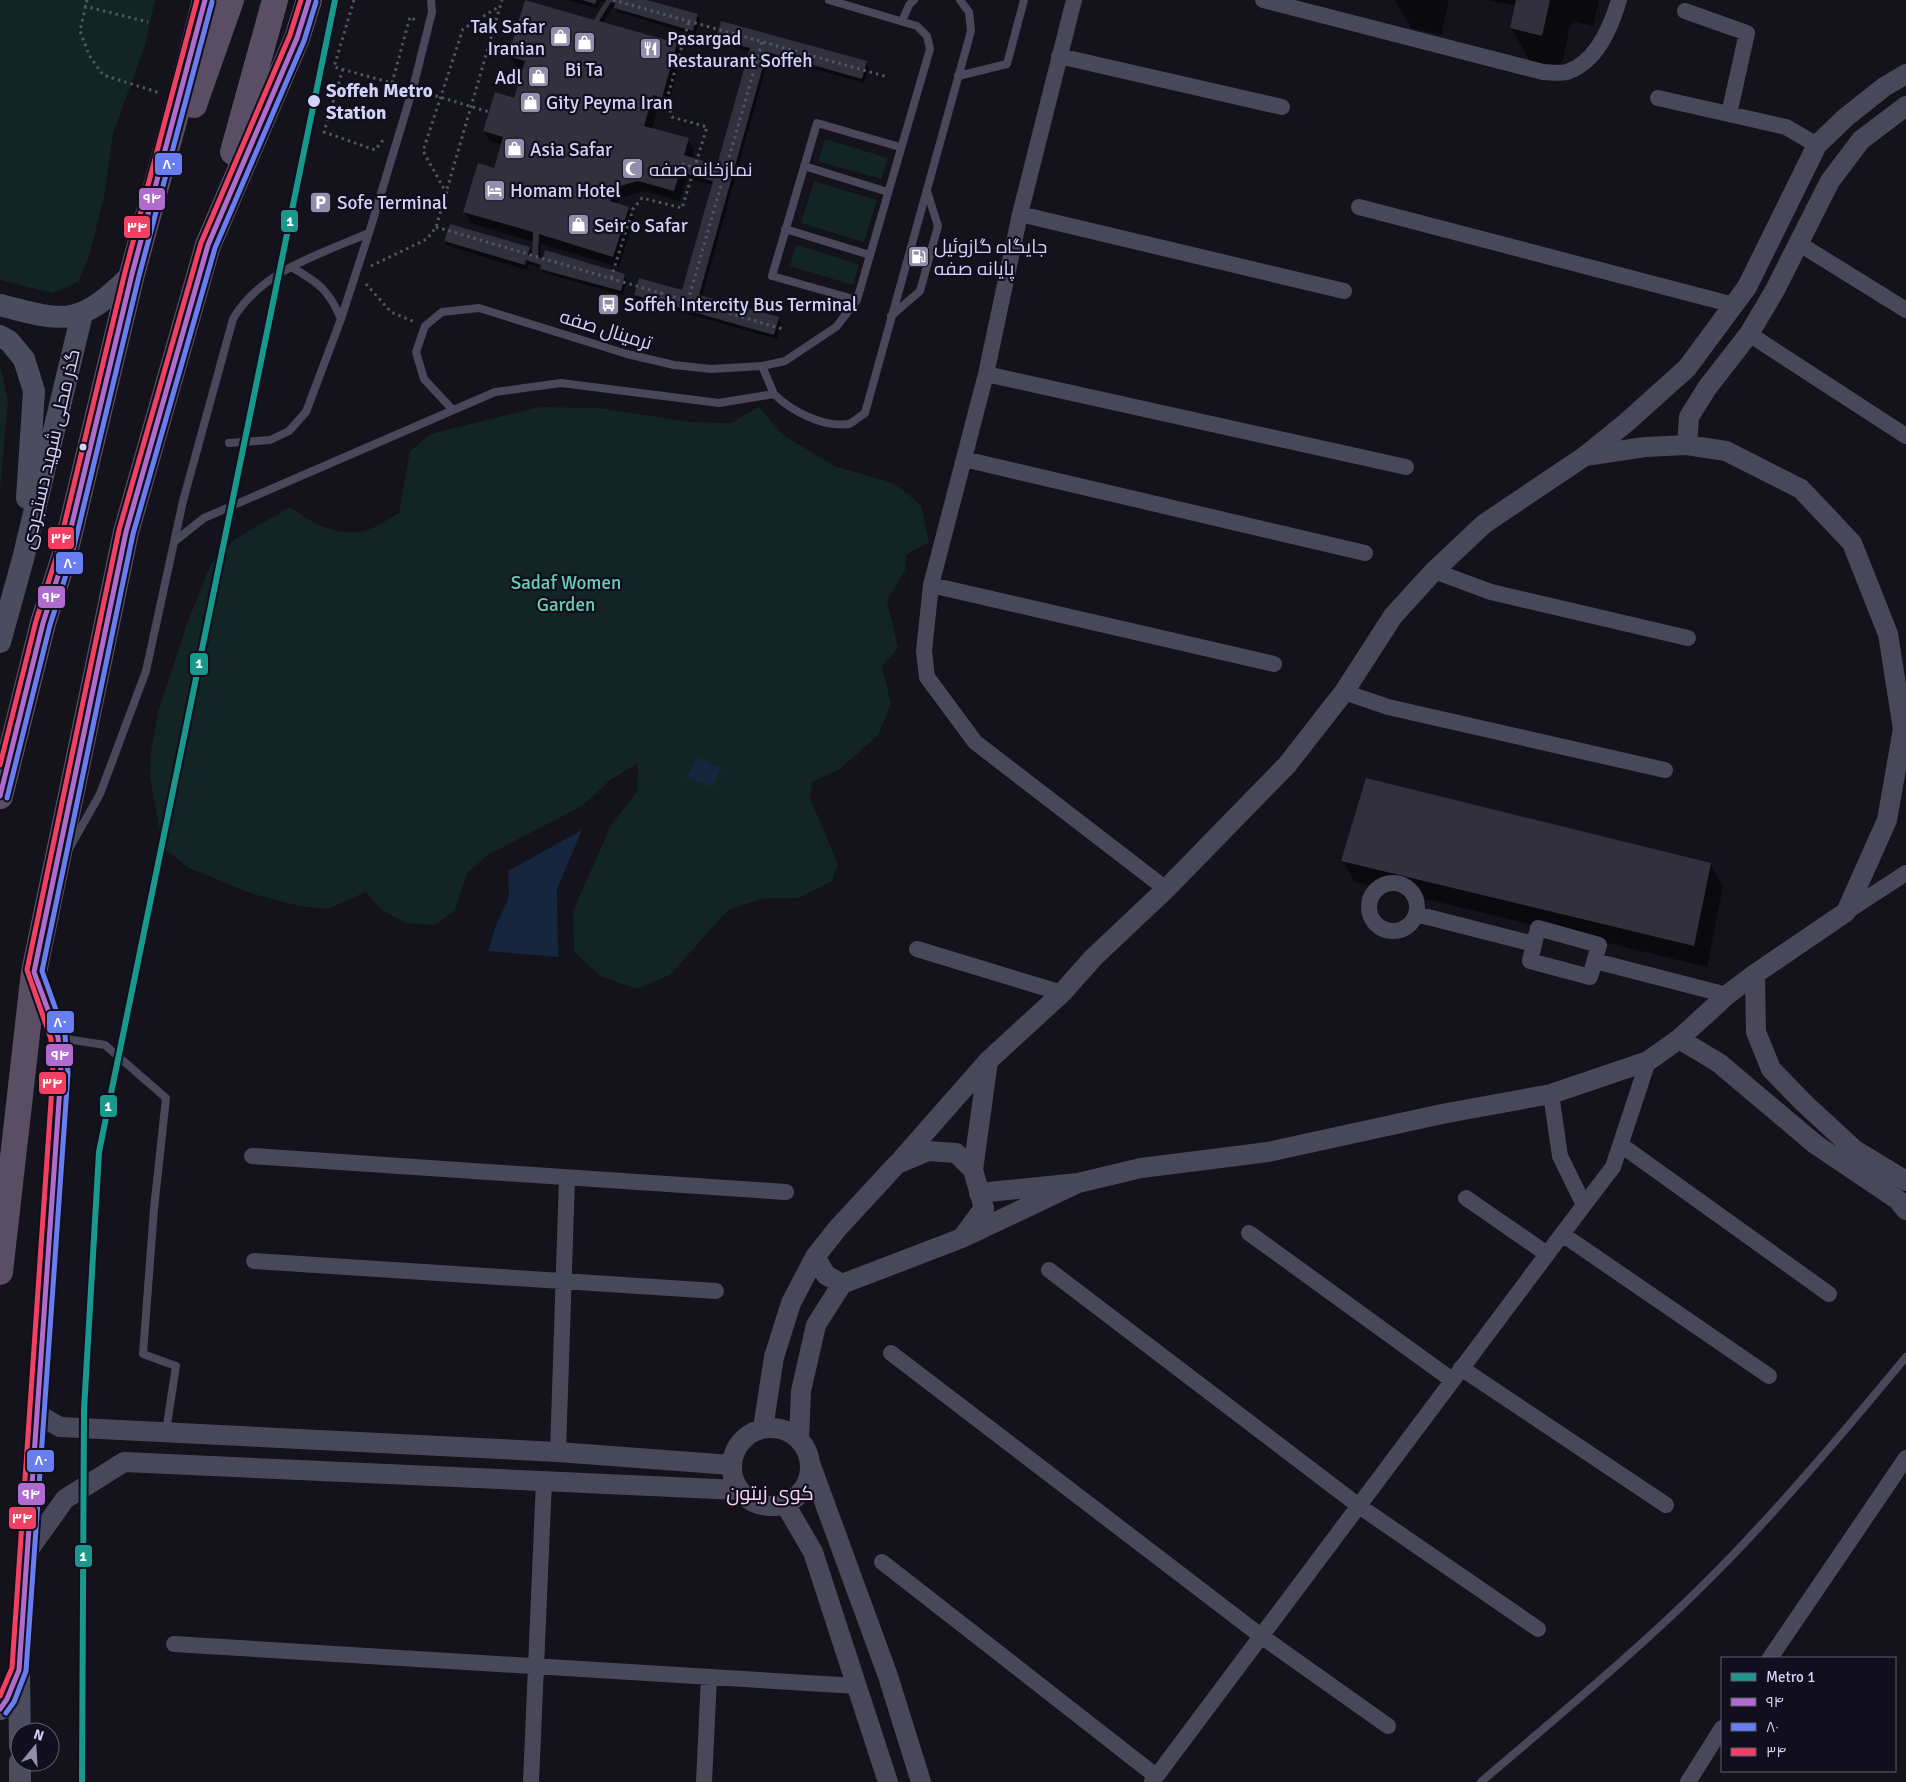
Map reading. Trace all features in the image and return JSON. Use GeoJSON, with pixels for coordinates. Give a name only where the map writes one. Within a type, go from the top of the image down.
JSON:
{"type":"FeatureCollection","features":[{"type":"Feature","properties":{"kind":"highway"},"geometry":{"type":"LineString","coordinates":[[0,796],[43,623],[64,557],[132,274],[205,0]]}},
{"type":"Feature","properties":{"kind":"highway"},"geometry":{"type":"LineString","coordinates":[[132,274],[231,0]]}},
{"type":"Feature","properties":{"kind":"highway"},"geometry":{"type":"LineString","coordinates":[[0,1272],[34,972],[126,532],[275,0]]}},
{"type":"Feature","properties":{"kind":"highway"},"geometry":{"type":"LineString","coordinates":[[208,244],[297,38],[309,0]]}},
{"type":"Feature","properties":{"kind":"main road"},"geometry":{"type":"LineString","coordinates":[[0,305],[47,318],[82,314],[106,300],[132,274]]}},
{"type":"Feature","properties":{"kind":"main road","name":"گذر محلی شهید دستجردی"},"geometry":{"type":"LineString","coordinates":[[23,559],[82,314]]}},
{"type":"Feature","properties":{"kind":"main road","name":"گذر محلی شهید دستجردی"},"geometry":{"type":"LineString","coordinates":[[0,336],[9,341],[24,359],[34,391],[23,559]]}},
{"type":"Feature","properties":{"kind":"main road"},"geometry":{"type":"LineString","coordinates":[[0,642],[23,559]]}},
{"type":"Feature","properties":{"kind":"main road"},"geometry":{"type":"LineString","coordinates":[[20,1722],[19,1670],[60,1072],[58,1037],[34,972]]}},
{"type":"Feature","properties":{"kind":"main road"},"geometry":{"type":"LineString","coordinates":[[0,1709],[7,1699],[19,1670]]}},
{"type":"Feature","properties":{"kind":"street"},"geometry":{"type":"LineString","coordinates":[[1074,0],[1020,214],[986,374],[931,585],[924,651],[926,677],[975,742],[1166,889]]}},
{"type":"Feature","properties":{"kind":"street"},"geometry":{"type":"LineString","coordinates":[[1263,0],[1543,72],[1567,72],[1586,60],[1603,40],[1612,23],[1619,0]]}},
{"type":"Feature","properties":{"kind":"street"},"geometry":{"type":"LineString","coordinates":[[1685,11],[1747,33],[1729,114]]}},
{"type":"Feature","properties":{"kind":"street"},"geometry":{"type":"LineString","coordinates":[[1059,56],[1282,107]]}},
{"type":"Feature","properties":{"kind":"street"},"geometry":{"type":"LineString","coordinates":[[763,1428],[774,1357],[791,1303],[815,1257],[837,1229],[988,1061],[1062,993],[1093,958],[1166,889],[1287,766],[1344,692],[1393,616],[1434,571],[1484,524],[1584,456],[1627,422],[1687,368],[1747,287],[1817,145],[1845,118],[1884,88],[1906,74]]}},
{"type":"Feature","properties":{"kind":"street"},"geometry":{"type":"LineString","coordinates":[[1658,98],[1786,127],[1817,145]]}},
{"type":"Feature","properties":{"kind":"street"},"geometry":{"type":"LineString","coordinates":[[1688,445],[1689,417],[1706,388],[1749,334],[1775,290],[1830,181],[1861,140],[1906,106]]}},
{"type":"Feature","properties":{"kind":"street"},"geometry":{"type":"LineString","coordinates":[[1359,207],[1734,305]]}},
{"type":"Feature","properties":{"kind":"street"},"geometry":{"type":"LineString","coordinates":[[1020,214],[1344,291]]}},
{"type":"Feature","properties":{"kind":"street"},"geometry":{"type":"LineString","coordinates":[[1798,243],[1906,310]]}},
{"type":"Feature","properties":{"kind":"street"},"geometry":{"type":"LineString","coordinates":[[1749,334],[1906,436]]}},
{"type":"Feature","properties":{"kind":"street"},"geometry":{"type":"LineString","coordinates":[[986,374],[1406,467]]}},
{"type":"Feature","properties":{"kind":"street"},"geometry":{"type":"LineString","coordinates":[[1584,456],[1645,447],[1688,445],[1726,451],[1801,489],[1852,544],[1888,634],[1903,729],[1902,765],[1886,820],[1846,912]]}},
{"type":"Feature","properties":{"kind":"street"},"geometry":{"type":"LineString","coordinates":[[964,459],[1366,553]]}},
{"type":"Feature","properties":{"kind":"street"},"geometry":{"type":"LineString","coordinates":[[1434,571],[1490,592],[1688,638]]}},
{"type":"Feature","properties":{"kind":"street"},"geometry":{"type":"LineString","coordinates":[[931,585],[1274,664]]}},
{"type":"Feature","properties":{"kind":"street"},"geometry":{"type":"LineString","coordinates":[[1344,692],[1388,707],[1665,770]]}},
{"type":"Feature","properties":{"kind":"street"},"geometry":{"type":"LineString","coordinates":[[979,1193],[1078,1183],[1141,1168],[1268,1152],[1442,1114],[1550,1094],[1648,1061],[1679,1039],[1727,995],[1755,974],[1906,873]]}},
{"type":"Feature","properties":{"kind":"street"},"geometry":{"type":"LineString","coordinates":[[1416,914],[1534,944]]}},
{"type":"Feature","properties":{"kind":"street"},"geometry":{"type":"LineString","coordinates":[[1538,928],[1599,945],[1595,961],[1590,978],[1530,961],[1538,928]]}},
{"type":"Feature","properties":{"kind":"street"},"geometry":{"type":"LineString","coordinates":[[917,949],[1062,993]]}},
{"type":"Feature","properties":{"kind":"street"},"geometry":{"type":"LineString","coordinates":[[1595,961],[1727,995]]}},
{"type":"Feature","properties":{"kind":"street"},"geometry":{"type":"LineString","coordinates":[[1755,974],[1756,1032],[1771,1068],[1804,1103],[1855,1150],[1906,1181]]}},
{"type":"Feature","properties":{"kind":"street"},"geometry":{"type":"LineString","coordinates":[[1679,1039],[1719,1062],[1815,1144],[1898,1200],[1906,1210]]}},
{"type":"Feature","properties":{"kind":"street"},"geometry":{"type":"LineString","coordinates":[[962,1238],[984,1208],[973,1170],[988,1061]]}},
{"type":"Feature","properties":{"kind":"street"},"geometry":{"type":"LineString","coordinates":[[882,1562],[1154,1779],[1613,1167],[1648,1061]]}},
{"type":"Feature","properties":{"kind":"street"},"geometry":{"type":"LineString","coordinates":[[1550,1094],[1560,1156],[1584,1205]]}},
{"type":"Feature","properties":{"kind":"street"},"geometry":{"type":"LineString","coordinates":[[1621,1145],[1829,1294]]}},
{"type":"Feature","properties":{"kind":"street"},"geometry":{"type":"LineString","coordinates":[[897,1164],[928,1151],[956,1153],[973,1170]]}},
{"type":"Feature","properties":{"kind":"street"},"geometry":{"type":"LineString","coordinates":[[252,1156],[786,1192]]}},
{"type":"Feature","properties":{"kind":"street"},"geometry":{"type":"LineString","coordinates":[[558,1452],[562,1282],[567,1178]]}},
{"type":"Feature","properties":{"kind":"street"},"geometry":{"type":"LineString","coordinates":[[799,1440],[801,1391],[816,1325],[842,1284],[962,1238],[1078,1183]]}},
{"type":"Feature","properties":{"kind":"street"},"geometry":{"type":"LineString","coordinates":[[1466,1198],[1547,1254]]}},
{"type":"Feature","properties":{"kind":"street"},"geometry":{"type":"LineString","coordinates":[[1249,1233],[1457,1374],[1666,1505]]}},
{"type":"Feature","properties":{"kind":"street"},"geometry":{"type":"LineString","coordinates":[[1562,1234],[1769,1376]]}},
{"type":"Feature","properties":{"kind":"street"},"geometry":{"type":"LineString","coordinates":[[815,1257],[826,1275],[842,1284]]}},
{"type":"Feature","properties":{"kind":"street"},"geometry":{"type":"LineString","coordinates":[[254,1261],[716,1291]]}},
{"type":"Feature","properties":{"kind":"street"},"geometry":{"type":"LineString","coordinates":[[1049,1270],[1359,1506],[1538,1629]]}},
{"type":"Feature","properties":{"kind":"street"},"geometry":{"type":"LineString","coordinates":[[890,1352],[1261,1636],[1388,1726]]}},
{"type":"Feature","properties":{"kind":"street"},"geometry":{"type":"LineString","coordinates":[[37,1414],[60,1427],[166,1430],[558,1452],[731,1465]]}},
{"type":"Feature","properties":{"kind":"street"},"geometry":{"type":"LineString","coordinates":[[810,1463],[809,1476],[804,1488],[796,1498],[785,1504],[759,1505],[748,1499],[738,1490],[732,1478],[731,1465],[734,1452],[741,1441],[751,1433],[763,1428],[776,1428],[788,1432],[799,1440],[806,1450],[888,1676],[921,1782]]}},
{"type":"Feature","properties":{"kind":"street"},"geometry":{"type":"LineString","coordinates":[[164,1464],[166,1430]]}},
{"type":"Feature","properties":{"kind":"street"},"geometry":{"type":"LineString","coordinates":[[1771,1657],[1906,1458]]}},
{"type":"Feature","properties":{"kind":"street"},"geometry":{"type":"LineString","coordinates":[[28,1551],[65,1499],[124,1462],[738,1490]]}},
{"type":"Feature","properties":{"kind":"street"},"geometry":{"type":"LineString","coordinates":[[531,1782],[544,1481]]}},
{"type":"Feature","properties":{"kind":"street"},"geometry":{"type":"LineString","coordinates":[[785,1504],[813,1552],[888,1782]]}},
{"type":"Feature","properties":{"kind":"street"},"geometry":{"type":"LineString","coordinates":[[174,1644],[857,1686]]}},
{"type":"Feature","properties":{"kind":"street"},"geometry":{"type":"LineString","coordinates":[[704,1782],[709,1677]]}},
{"type":"Feature","properties":{"kind":"street"},"geometry":{"type":"LineString","coordinates":[[1688,1782],[1721,1730]]}},
{"type":"Feature","properties":{"kind":"lane"},"geometry":{"type":"LineString","coordinates":[[229,443],[270,440],[289,431],[306,412],[356,273],[413,88],[432,12],[431,0]]}},
{"type":"Feature","properties":{"kind":"lane","name":"ترمینال صفه"},"geometry":{"type":"LineString","coordinates":[[425,326],[442,312],[479,308],[627,354],[674,365],[711,369],[762,366],[785,361],[836,327],[857,300],[930,49],[927,36],[917,26],[829,0]]}},
{"type":"Feature","properties":{"kind":"lane"},"geometry":{"type":"LineString","coordinates":[[902,21],[909,5],[914,0]]}},
{"type":"Feature","properties":{"kind":"lane"},"geometry":{"type":"LineString","coordinates":[[762,366],[774,394],[782,402],[821,421],[835,424],[851,423],[865,413],[971,31],[969,12],[960,0]]}},
{"type":"Feature","properties":{"kind":"lane"},"geometry":{"type":"LineString","coordinates":[[958,76],[1007,64],[1024,0]]}},
{"type":"Feature","properties":{"kind":"lane"},"geometry":{"type":"LineString","coordinates":[[857,300],[772,276],[817,123],[900,147]]}},
{"type":"Feature","properties":{"kind":"lane"},"geometry":{"type":"LineString","coordinates":[[804,166],[888,192]]}},
{"type":"Feature","properties":{"kind":"lane"},"geometry":{"type":"LineString","coordinates":[[891,316],[920,291],[938,226],[926,190]]}},
{"type":"Feature","properties":{"kind":"lane"},"geometry":{"type":"LineString","coordinates":[[786,229],[870,255]]}},
{"type":"Feature","properties":{"kind":"lane"},"geometry":{"type":"LineString","coordinates":[[54,877],[100,794],[146,671],[176,541],[183,501],[232,319],[243,302],[272,278],[291,267],[368,232]]}},
{"type":"Feature","properties":{"kind":"lane"},"geometry":{"type":"LineString","coordinates":[[291,267],[324,287],[333,300],[341,318]]}},
{"type":"Feature","properties":{"kind":"lane"},"geometry":{"type":"LineString","coordinates":[[425,326],[416,352],[424,379],[452,409]]}},
{"type":"Feature","properties":{"kind":"lane"},"geometry":{"type":"LineString","coordinates":[[176,541],[204,518],[495,392],[561,383],[719,403],[774,394]]}},
{"type":"Feature","properties":{"kind":"lane"},"geometry":{"type":"LineString","coordinates":[[58,1037],[104,1045],[166,1098],[154,1208],[143,1354],[176,1366],[166,1430]]}},
{"type":"Feature","properties":{"kind":"lane"},"geometry":{"type":"LineString","coordinates":[[1481,1782],[1617,1665],[1728,1560],[1832,1447],[1906,1357]]}},
{"type":"Feature","properties":{"kind":"path"},"geometry":{"type":"LineString","coordinates":[[87,0],[84,6],[80,31],[89,55],[104,75],[146,88]]}},
{"type":"Feature","properties":{"kind":"path"},"geometry":{"type":"LineString","coordinates":[[354,0],[334,67],[395,83],[410,17],[418,22],[416,31]]}},
{"type":"Feature","properties":{"kind":"path"},"geometry":{"type":"LineString","coordinates":[[425,326],[391,312],[356,273],[427,239],[436,227],[502,0]]}},
{"type":"Feature","properties":{"kind":"path"},"geometry":{"type":"LineString","coordinates":[[613,0],[888,77]]}},
{"type":"Feature","properties":{"kind":"path"},"geometry":{"type":"LineString","coordinates":[[84,6],[148,22]]}},
{"type":"Feature","properties":{"kind":"path"},"geometry":{"type":"LineString","coordinates":[[447,194],[423,151],[463,29],[500,6]]}},
{"type":"Feature","properties":{"kind":"path"},"geometry":{"type":"LineString","coordinates":[[611,278],[633,209],[642,198],[682,208],[707,127],[672,117],[667,99],[689,21]]}},
{"type":"Feature","properties":{"kind":"path"},"geometry":{"type":"LineString","coordinates":[[688,301],[762,42]]}},
{"type":"Feature","properties":{"kind":"path"},"geometry":{"type":"LineString","coordinates":[[343,69],[324,132],[374,150],[388,133]]}},
{"type":"Feature","properties":{"kind":"path"},"geometry":{"type":"LineString","coordinates":[[413,88],[489,112]]}},
{"type":"Feature","properties":{"kind":"path"},"geometry":{"type":"LineString","coordinates":[[682,164],[724,175]]}},
{"type":"Feature","properties":{"kind":"path"},"geometry":{"type":"LineString","coordinates":[[436,227],[783,329]]}},
{"type":"Feature","properties":{"kind":"green space"},"geometry":{"type":"Polygon","coordinates":[[[0,0],[155,0],[145,45],[113,134],[105,192],[89,257],[78,282],[52,293],[0,280],[0,0]]]}},
{"type":"Feature","properties":{"kind":"green space"},"geometry":{"type":"Polygon","coordinates":[[[825,139],[888,158],[881,179],[818,161],[825,139]]]}},
{"type":"Feature","properties":{"kind":"green space"},"geometry":{"type":"Polygon","coordinates":[[[814,181],[877,200],[864,242],[801,223],[814,181]]]}},
{"type":"Feature","properties":{"kind":"green space"},"geometry":{"type":"Polygon","coordinates":[[[796,245],[859,264],[853,285],[790,266],[796,245]]]}},
{"type":"Feature","properties":{"kind":"green space"},"geometry":{"type":"Polygon","coordinates":[[[0,364],[8,401],[0,490],[0,364]]]}},
{"type":"Feature","properties":{"kind":"green space","name":"Sadaf Women Garden"},"geometry":{"type":"Polygon","coordinates":[[[540,407],[598,408],[691,422],[731,423],[759,407],[783,435],[834,466],[893,483],[921,505],[929,542],[906,555],[905,571],[887,600],[898,648],[882,666],[891,704],[878,735],[840,769],[812,782],[810,798],[838,864],[832,881],[798,898],[764,898],[728,910],[670,975],[637,989],[600,976],[574,952],[573,911],[611,825],[637,792],[638,763],[610,780],[582,806],[488,855],[467,873],[455,911],[434,925],[406,923],[380,909],[366,892],[328,909],[299,906],[253,894],[189,868],[163,848],[150,777],[151,751],[158,712],[188,621],[211,564],[235,539],[290,507],[307,519],[336,531],[357,532],[371,529],[399,513],[410,451],[430,434],[540,407]]]}},
{"type":"Feature","properties":{"kind":"water"},"geometry":{"type":"Polygon","coordinates":[[[697,757],[721,768],[712,787],[687,777],[697,757]]]}},
{"type":"Feature","properties":{"kind":"water"},"geometry":{"type":"Polygon","coordinates":[[[582,830],[557,889],[558,957],[488,951],[496,925],[509,897],[508,871],[582,830]]]}},
{"type":"Feature","properties":{"kind":"building"},"geometry":{"type":"Polygon","coordinates":[[[525,0],[594,20],[606,0],[647,0],[698,14],[693,31],[614,8],[615,3],[611,2],[599,21],[677,43],[662,98],[653,95],[644,126],[689,138],[684,155],[717,165],[750,48],[716,39],[721,21],[867,61],[862,79],[767,52],[699,295],[779,317],[774,335],[634,295],[639,278],[682,290],[713,181],[680,172],[674,191],[638,181],[613,188],[610,201],[629,207],[613,257],[539,234],[538,257],[543,259],[545,250],[625,274],[621,291],[540,269],[541,265],[526,260],[525,265],[444,241],[450,224],[530,247],[528,255],[532,256],[533,232],[463,212],[478,163],[494,168],[503,137],[483,131],[495,92],[514,98],[525,61],[508,56],[525,0]]]}},
{"type":"Feature","properties":{"kind":"building"},"geometry":{"type":"Polygon","coordinates":[[[582,0],[597,0],[595,4],[582,0]]]}},
{"type":"Feature","properties":{"kind":"building"},"geometry":{"type":"Polygon","coordinates":[[[1516,0],[1550,0],[1542,36],[1510,28],[1516,0]]]}},
{"type":"Feature","properties":{"kind":"building"},"geometry":{"type":"Polygon","coordinates":[[[1366,778],[1711,863],[1694,946],[1341,861],[1366,778]]]}},
{"type":"Feature","properties":{"kind":"metro line","name":"1"},"geometry":{"type":"LineString","coordinates":[[82,1782],[84,1410],[99,1152],[335,0]]}},
{"type":"Feature","properties":{"kind":"transit line","name":"۳۴"},"geometry":{"type":"LineString","coordinates":[[0,765],[36,621],[57,555],[125,272],[197,0]]}},
{"type":"Feature","properties":{"kind":"transit line","name":"۹۴"},"geometry":{"type":"LineString","coordinates":[[0,796],[43,623],[64,557],[132,274],[205,0]]}},
{"type":"Feature","properties":{"kind":"transit line","name":"۳۴"},"geometry":{"type":"LineString","coordinates":[[0,1696],[12,1668],[53,1072],[51,1039],[27,970],[119,530],[201,243],[290,35],[301,0]]}},
{"type":"Feature","properties":{"kind":"transit line","name":"۹۴"},"geometry":{"type":"LineString","coordinates":[[0,1709],[7,1699],[19,1670],[61,1072],[58,1037],[34,972],[126,532],[208,245],[297,38],[309,0]]}},
{"type":"Feature","properties":{"kind":"transit line","name":"۸۰"},"geometry":{"type":"LineString","coordinates":[[7,798],[50,625],[71,559],[139,276],[212,2]]}},
{"type":"Feature","properties":{"kind":"transit line","name":"۸۰"},"geometry":{"type":"LineString","coordinates":[[6,1713],[14,1702],[26,1671],[68,1073],[65,1035],[42,971],[133,534],[215,248],[304,41],[316,2]]}},
{"type":"Feature","properties":{"kind":"place","name":"Tak Safar Iranian"},"geometry":{"type":"Point","coordinates":[561,37]}},
{"type":"Feature","properties":{"kind":"place","name":"Bi Ta"},"geometry":{"type":"Point","coordinates":[584,43]}},
{"type":"Feature","properties":{"kind":"place","name":"Pasargad Restaurant Soffeh"},"geometry":{"type":"Point","coordinates":[651,49]}},
{"type":"Feature","properties":{"kind":"place","name":"Adl"},"geometry":{"type":"Point","coordinates":[538,77]}},
{"type":"Feature","properties":{"kind":"place","name":"Soffeh Metro Station"},"geometry":{"type":"Point","coordinates":[314,101]}},
{"type":"Feature","properties":{"kind":"place","name":"Gity Peyma Iran"},"geometry":{"type":"Point","coordinates":[530,102]}},
{"type":"Feature","properties":{"kind":"place","name":"Asia Safar"},"geometry":{"type":"Point","coordinates":[514,149]}},
{"type":"Feature","properties":{"kind":"place","name":"نمازخانه صفه"},"geometry":{"type":"Point","coordinates":[633,169]}},
{"type":"Feature","properties":{"kind":"place","name":"Homam Hotel"},"geometry":{"type":"Point","coordinates":[494,190]}},
{"type":"Feature","properties":{"kind":"place","name":"Sofe Terminal"},"geometry":{"type":"Point","coordinates":[321,202]}},
{"type":"Feature","properties":{"kind":"place","name":"Seir o Safar"},"geometry":{"type":"Point","coordinates":[578,225]}},
{"type":"Feature","properties":{"kind":"place","name":"جایگاه گازوئیل پایانه صفه"},"geometry":{"type":"Point","coordinates":[918,257]}},
{"type":"Feature","properties":{"kind":"place","name":"Soffeh Intercity Bus Terminal"},"geometry":{"type":"Point","coordinates":[608,304]}},
{"type":"Feature","properties":{"kind":"district","name":"کوی زیتون"},"geometry":{"type":"Point","coordinates":[770,1493]}}]}
